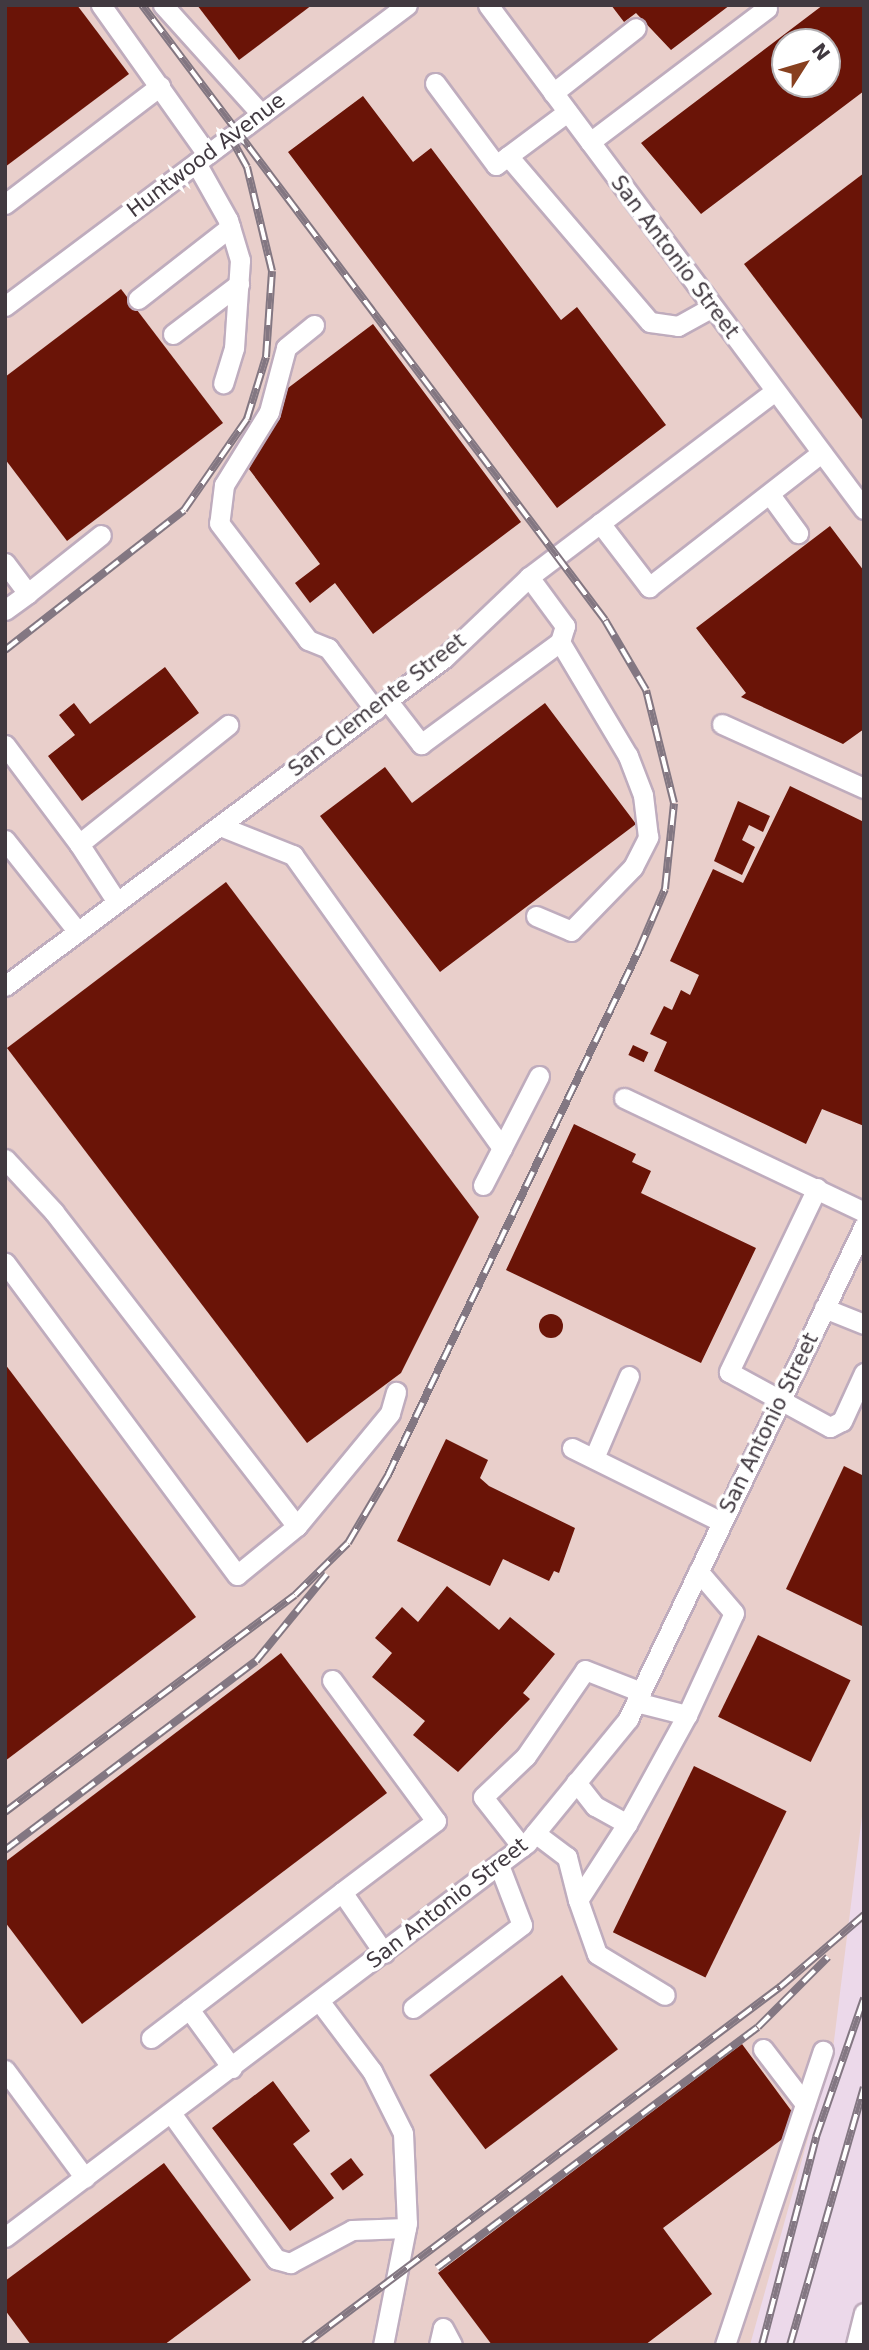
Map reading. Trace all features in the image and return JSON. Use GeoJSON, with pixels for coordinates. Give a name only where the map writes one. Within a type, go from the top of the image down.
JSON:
{"type":"FeatureCollection","features":[{"type":"Feature","properties":{"kind":"street"},"geometry":{"type":"LineString","coordinates":[[101,5],[160,86],[201,159],[230,227],[240,260],[239,284],[234,348],[223,383]]}},
{"type":"Feature","properties":{"kind":"street"},"geometry":{"type":"LineString","coordinates":[[163,5],[261,114]]}},
{"type":"Feature","properties":{"kind":"street","name":"Huntwood Avenue"},"geometry":{"type":"LineString","coordinates":[[5,306],[407,5]]}},
{"type":"Feature","properties":{"kind":"street","name":"San Antonio Street"},"geometry":{"type":"LineString","coordinates":[[488,5],[864,509]]}},
{"type":"Feature","properties":{"kind":"street"},"geometry":{"type":"LineString","coordinates":[[590,142],[767,6]]}},
{"type":"Feature","properties":{"kind":"street"},"geometry":{"type":"LineString","coordinates":[[553,93],[636,28]]}},
{"type":"Feature","properties":{"kind":"street"},"geometry":{"type":"LineString","coordinates":[[435,83],[496,165],[567,112]]}},
{"type":"Feature","properties":{"kind":"street"},"geometry":{"type":"LineString","coordinates":[[5,204],[160,86]]}},
{"type":"Feature","properties":{"kind":"street"},"geometry":{"type":"LineString","coordinates":[[508,156],[650,322],[678,326],[712,307]]}},
{"type":"Feature","properties":{"kind":"street"},"geometry":{"type":"LineString","coordinates":[[138,299],[230,227]]}},
{"type":"Feature","properties":{"kind":"street"},"geometry":{"type":"LineString","coordinates":[[173,334],[239,284]]}},
{"type":"Feature","properties":{"kind":"street"},"geometry":{"type":"LineString","coordinates":[[314,325],[286,348],[269,412],[224,485],[219,523],[308,640],[328,648],[421,744],[560,642],[565,626],[528,577]]}},
{"type":"Feature","properties":{"kind":"street","name":"San Clemente Street"},"geometry":{"type":"LineString","coordinates":[[5,986],[444,658],[528,577],[775,391]]}},
{"type":"Feature","properties":{"kind":"street"},"geometry":{"type":"LineString","coordinates":[[600,523],[649,587],[771,496],[821,453]]}},
{"type":"Feature","properties":{"kind":"street"},"geometry":{"type":"LineString","coordinates":[[771,496],[798,533]]}},
{"type":"Feature","properties":{"kind":"street"},"geometry":{"type":"LineString","coordinates":[[5,610],[101,535]]}},
{"type":"Feature","properties":{"kind":"street"},"geometry":{"type":"LineString","coordinates":[[5,563],[28,593]]}},
{"type":"Feature","properties":{"kind":"street"},"geometry":{"type":"LineString","coordinates":[[536,916],[571,932],[633,867],[648,837],[643,795],[628,756],[560,642]]}},
{"type":"Feature","properties":{"kind":"street"},"geometry":{"type":"LineString","coordinates":[[722,724],[864,788]]}},
{"type":"Feature","properties":{"kind":"street"},"geometry":{"type":"LineString","coordinates":[[79,845],[228,725]]}},
{"type":"Feature","properties":{"kind":"street"},"geometry":{"type":"LineString","coordinates":[[5,745],[79,845],[117,902]]}},
{"type":"Feature","properties":{"kind":"street"},"geometry":{"type":"LineString","coordinates":[[220,826],[293,855],[502,1148]]}},
{"type":"Feature","properties":{"kind":"street"},"geometry":{"type":"LineString","coordinates":[[5,840],[78,932]]}},
{"type":"Feature","properties":{"kind":"street"},"geometry":{"type":"LineString","coordinates":[[483,1185],[539,1076]]}},
{"type":"Feature","properties":{"kind":"street"},"geometry":{"type":"LineString","coordinates":[[624,1098],[864,1212]]}},
{"type":"Feature","properties":{"kind":"street"},"geometry":{"type":"LineString","coordinates":[[5,1159],[54,1212],[297,1525]]}},
{"type":"Feature","properties":{"kind":"street"},"geometry":{"type":"LineString","coordinates":[[817,1188],[729,1372],[830,1427],[842,1421],[864,1373]]}},
{"type":"Feature","properties":{"kind":"street","name":"San Antonio Street"},"geometry":{"type":"LineString","coordinates":[[5,2237],[320,2002],[528,1840],[576,1782],[638,1697],[862,1232]]}},
{"type":"Feature","properties":{"kind":"street"},"geometry":{"type":"LineString","coordinates":[[5,1263],[237,1575],[297,1525],[390,1413],[396,1392]]}},
{"type":"Feature","properties":{"kind":"street"},"geometry":{"type":"LineString","coordinates":[[824,1308],[864,1324]]}},
{"type":"Feature","properties":{"kind":"street"},"geometry":{"type":"LineString","coordinates":[[594,1458],[629,1376]]}},
{"type":"Feature","properties":{"kind":"street"},"geometry":{"type":"LineString","coordinates":[[572,1448],[722,1522]]}},
{"type":"Feature","properties":{"kind":"street"},"geometry":{"type":"LineString","coordinates":[[578,1899],[627,1824],[687,1715],[734,1613],[698,1571]]}},
{"type":"Feature","properties":{"kind":"street"},"geometry":{"type":"LineString","coordinates":[[665,1995],[597,1954],[567,1857],[528,1840],[483,1797],[526,1756],[585,1670],[638,1697],[687,1715]]}},
{"type":"Feature","properties":{"kind":"street"},"geometry":{"type":"LineString","coordinates":[[151,2038],[436,1822],[332,1680]]}},
{"type":"Feature","properties":{"kind":"street"},"geometry":{"type":"LineString","coordinates":[[576,1782],[595,1806],[627,1824]]}},
{"type":"Feature","properties":{"kind":"street"},"geometry":{"type":"LineString","coordinates":[[413,2008],[522,1926],[499,1865]]}},
{"type":"Feature","properties":{"kind":"street"},"geometry":{"type":"LineString","coordinates":[[342,1892],[384,1953]]}},
{"type":"Feature","properties":{"kind":"street"},"geometry":{"type":"LineString","coordinates":[[320,2002],[372,2071],[403,2133],[406,2228],[383,2345]]}},
{"type":"Feature","properties":{"kind":"street"},"geometry":{"type":"LineString","coordinates":[[189,2009],[232,2068]]}},
{"type":"Feature","properties":{"kind":"street"},"geometry":{"type":"LineString","coordinates":[[763,2049],[805,2104]]}},
{"type":"Feature","properties":{"kind":"street"},"geometry":{"type":"LineString","coordinates":[[725,2345],[823,2051]]}},
{"type":"Feature","properties":{"kind":"street"},"geometry":{"type":"LineString","coordinates":[[5,2070],[85,2178]]}},
{"type":"Feature","properties":{"kind":"street"},"geometry":{"type":"LineString","coordinates":[[171,2113],[276,2259],[290,2263],[352,2230],[406,2228]]}},
{"type":"Feature","properties":{"kind":"street"},"geometry":{"type":"LineString","coordinates":[[856,2345],[864,2313]]}},
{"type":"Feature","properties":{"kind":"street"},"geometry":{"type":"LineString","coordinates":[[439,2345],[443,2328],[452,2345]]}},
{"type":"Feature","properties":{"kind":"shaded area"},"geometry":{"type":"Polygon","coordinates":[[[5,5],[864,5],[864,1800],[833,2049],[750,2345],[5,2345],[5,5]]]}},
{"type":"Feature","properties":{"kind":"building"},"geometry":{"type":"Polygon","coordinates":[[[77,5],[129,74],[5,167],[5,7],[77,5]]]}},
{"type":"Feature","properties":{"kind":"building"},"geometry":{"type":"Polygon","coordinates":[[[197,5],[312,5],[239,60],[197,5]]]}},
{"type":"Feature","properties":{"kind":"building"},"geometry":{"type":"Polygon","coordinates":[[[611,5],[730,5],[671,50],[636,13],[624,22],[611,5]]]}},
{"type":"Feature","properties":{"kind":"building"},"geometry":{"type":"Polygon","coordinates":[[[823,5],[864,5],[864,91],[701,214],[641,143],[771,44],[771,98],[841,98],[841,28],[793,28],[823,5]]]}},
{"type":"Feature","properties":{"kind":"building"},"geometry":{"type":"Polygon","coordinates":[[[363,96],[413,162],[431,148],[561,320],[577,307],[666,425],[557,508],[288,152],[363,96]]]}},
{"type":"Feature","properties":{"kind":"building"},"geometry":{"type":"Polygon","coordinates":[[[864,173],[864,422],[744,264],[864,173]]]}},
{"type":"Feature","properties":{"kind":"building"},"geometry":{"type":"Polygon","coordinates":[[[121,289],[223,423],[67,541],[5,459],[5,377],[121,289]]]}},
{"type":"Feature","properties":{"kind":"building"},"geometry":{"type":"Polygon","coordinates":[[[373,324],[521,522],[373,634],[335,583],[310,603],[295,583],[320,564],[249,469],[284,391],[373,324]]]}},
{"type":"Feature","properties":{"kind":"building"},"geometry":{"type":"Polygon","coordinates":[[[830,526],[864,571],[864,729],[843,744],[741,697],[746,693],[696,628],[830,526]]]}},
{"type":"Feature","properties":{"kind":"building"},"geometry":{"type":"Polygon","coordinates":[[[165,667],[199,713],[82,801],[48,756],[75,735],[59,715],[74,703],[90,724],[165,667]]]}},
{"type":"Feature","properties":{"kind":"building"},"geometry":{"type":"Polygon","coordinates":[[[545,703],[636,824],[440,972],[320,816],[385,767],[412,803],[545,703]]]}},
{"type":"Feature","properties":{"kind":"building"},"geometry":{"type":"Polygon","coordinates":[[[790,786],[864,822],[864,1126],[822,1109],[806,1144],[654,1071],[667,1042],[650,1034],[664,1006],[672,1010],[681,990],[690,995],[699,975],[670,961],[713,869],[743,883],[790,786]]]}},
{"type":"Feature","properties":{"kind":"building"},"geometry":{"type":"Polygon","coordinates":[[[738,801],[770,816],[763,832],[749,825],[742,840],[755,847],[742,875],[714,861],[738,801]]]}},
{"type":"Feature","properties":{"kind":"building"},"geometry":{"type":"Polygon","coordinates":[[[226,882],[479,1217],[401,1373],[307,1443],[7,1048],[226,882]]]}},
{"type":"Feature","properties":{"kind":"building"},"geometry":{"type":"Polygon","coordinates":[[[633,1045],[648,1052],[644,1062],[628,1055],[633,1045]]]}},
{"type":"Feature","properties":{"kind":"building"},"geometry":{"type":"Polygon","coordinates":[[[574,1124],[636,1154],[632,1162],[651,1171],[641,1193],[756,1248],[701,1363],[506,1270],[574,1124]]]}},
{"type":"Feature","properties":{"kind":"building"},"geometry":{"type":"Polygon","coordinates":[[[551,1314],[562,1321],[563,1326],[556,1337],[551,1338],[540,1331],[539,1326],[546,1315],[551,1314]]]}},
{"type":"Feature","properties":{"kind":"building"},"geometry":{"type":"Polygon","coordinates":[[[5,1364],[196,1617],[5,1761],[5,1364]]]}},
{"type":"Feature","properties":{"kind":"building"},"geometry":{"type":"Polygon","coordinates":[[[446,1439],[488,1460],[480,1478],[489,1486],[575,1528],[559,1573],[554,1571],[549,1581],[503,1559],[490,1586],[397,1541],[446,1439]]]}},
{"type":"Feature","properties":{"kind":"building"},"geometry":{"type":"Polygon","coordinates":[[[844,1466],[864,1476],[864,1627],[786,1589],[844,1466]]]}},
{"type":"Feature","properties":{"kind":"building"},"geometry":{"type":"Polygon","coordinates":[[[447,1586],[499,1630],[510,1617],[555,1654],[523,1693],[530,1699],[458,1772],[413,1735],[425,1721],[372,1677],[392,1653],[375,1638],[402,1607],[418,1622],[447,1586]]]}},
{"type":"Feature","properties":{"kind":"building"},"geometry":{"type":"Polygon","coordinates":[[[758,1635],[851,1680],[811,1762],[718,1717],[758,1635]]]}},
{"type":"Feature","properties":{"kind":"building"},"geometry":{"type":"Polygon","coordinates":[[[281,1653],[387,1793],[82,2024],[5,1922],[5,1862],[281,1653]]]}},
{"type":"Feature","properties":{"kind":"building"},"geometry":{"type":"Polygon","coordinates":[[[694,1766],[787,1811],[705,1977],[613,1932],[694,1766]]]}},
{"type":"Feature","properties":{"kind":"building"},"geometry":{"type":"Polygon","coordinates":[[[562,1975],[618,2049],[485,2149],[429,2075],[562,1975]]]}},
{"type":"Feature","properties":{"kind":"building"},"geometry":{"type":"Polygon","coordinates":[[[742,2044],[793,2113],[785,2137],[663,2228],[712,2294],[645,2345],[492,2345],[438,2273],[742,2044]]]}},
{"type":"Feature","properties":{"kind":"building"},"geometry":{"type":"Polygon","coordinates":[[[273,2081],[310,2131],[293,2144],[334,2198],[290,2231],[212,2128],[273,2081]]]}},
{"type":"Feature","properties":{"kind":"building"},"geometry":{"type":"Polygon","coordinates":[[[351,2158],[364,2175],[343,2190],[330,2174],[351,2158]]]}},
{"type":"Feature","properties":{"kind":"building"},"geometry":{"type":"Polygon","coordinates":[[[164,2163],[251,2280],[164,2345],[31,2345],[5,2310],[5,2281],[164,2163]]]}},
{"type":"Feature","properties":{"kind":"railway"},"geometry":{"type":"LineString","coordinates":[[5,1812],[295,1595],[348,1543],[388,1475],[639,950],[665,889],[674,803],[646,690],[605,620],[142,5]]}},
{"type":"Feature","properties":{"kind":"railway"},"geometry":{"type":"LineString","coordinates":[[5,650],[184,510],[247,419],[266,357],[272,271],[247,167],[226,129]]}},
{"type":"Feature","properties":{"kind":"railway"},"geometry":{"type":"LineString","coordinates":[[5,1850],[256,1661],[327,1574]]}},
{"type":"Feature","properties":{"kind":"railway"},"geometry":{"type":"LineString","coordinates":[[304,2345],[780,1987],[864,1915]]}},
{"type":"Feature","properties":{"kind":"railway"},"geometry":{"type":"LineString","coordinates":[[437,2268],[758,2027],[828,1957]]}},
{"type":"Feature","properties":{"kind":"railway"},"geometry":{"type":"LineString","coordinates":[[762,2345],[816,2137],[864,1998]]}},
{"type":"Feature","properties":{"kind":"railway"},"geometry":{"type":"LineString","coordinates":[[790,2345],[864,2087]]}}]}
